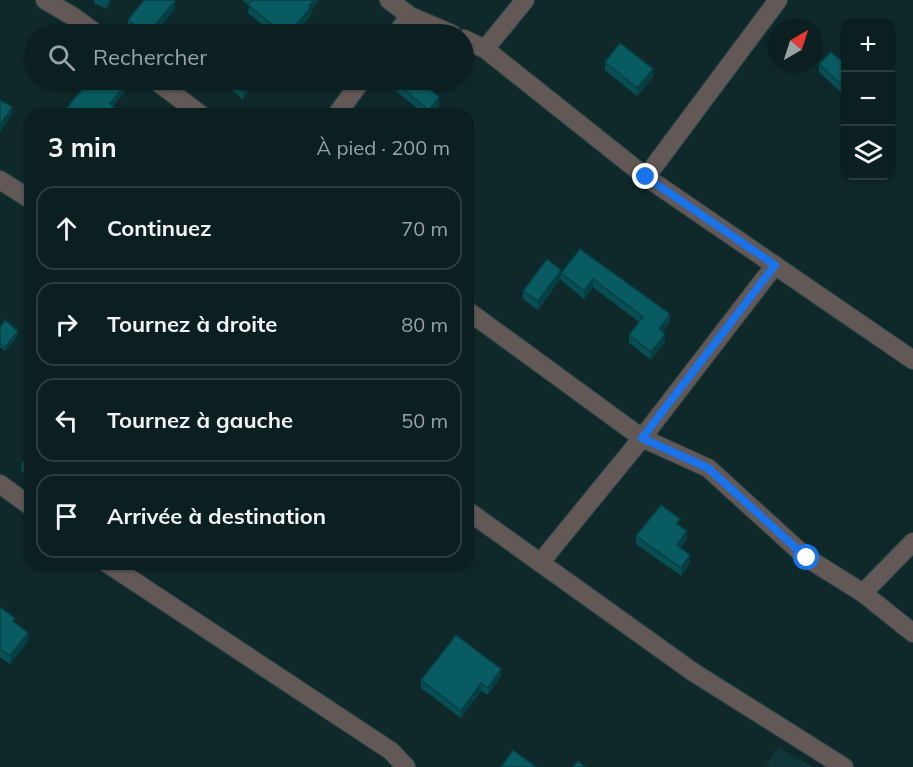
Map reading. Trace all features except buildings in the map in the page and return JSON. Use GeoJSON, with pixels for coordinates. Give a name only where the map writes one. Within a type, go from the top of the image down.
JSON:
{"type":"FeatureCollection","features":[{"type":"Feature","properties":{"kind":"street"},"geometry":{"type":"LineString","coordinates":[[45,0],[83,24]]}},
{"type":"Feature","properties":{"kind":"street"},"geometry":{"type":"LineString","coordinates":[[389,0],[410,16],[429,24]]}},
{"type":"Feature","properties":{"kind":"street"},"geometry":{"type":"LineString","coordinates":[[485,49],[525,0]]}},
{"type":"Feature","properties":{"kind":"street"},"geometry":{"type":"LineString","coordinates":[[646,177],[778,0]]}},
{"type":"Feature","properties":{"kind":"street"},"geometry":{"type":"LineString","coordinates":[[404,24],[410,16]]}},
{"type":"Feature","properties":{"kind":"street"},"geometry":{"type":"LineString","coordinates":[[474,44],[485,49],[646,177],[913,360]]}},
{"type":"Feature","properties":{"kind":"street"},"geometry":{"type":"LineString","coordinates":[[168,90],[192,108]]}},
{"type":"Feature","properties":{"kind":"street"},"geometry":{"type":"LineString","coordinates":[[341,108],[355,90]]}},
{"type":"Feature","properties":{"kind":"street"},"geometry":{"type":"LineString","coordinates":[[0,180],[24,195]]}},
{"type":"Feature","properties":{"kind":"street"},"geometry":{"type":"LineString","coordinates":[[540,563],[642,438],[775,265]]}},
{"type":"Feature","properties":{"kind":"street"},"geometry":{"type":"LineString","coordinates":[[474,315],[642,438],[708,468],[807,558],[863,593],[913,633]]}},
{"type":"Feature","properties":{"kind":"street"},"geometry":{"type":"LineString","coordinates":[[0,484],[24,502]]}},
{"type":"Feature","properties":{"kind":"street"},"geometry":{"type":"LineString","coordinates":[[474,515],[693,672],[844,767]]}},
{"type":"Feature","properties":{"kind":"street"},"geometry":{"type":"LineString","coordinates":[[863,593],[913,542]]}},
{"type":"Feature","properties":{"kind":"street"},"geometry":{"type":"LineString","coordinates":[[129,570],[391,751],[406,767]]}},
{"type":"Feature","properties":{"kind":"shaded area"},"geometry":{"type":"Polygon","coordinates":[[[778,747],[792,755],[814,767],[766,767],[778,747]]]}},
{"type":"Feature","properties":{"kind":"route"},"geometry":{"type":"LineString","coordinates":[[646,177],[775,265],[642,438],[708,468],[807,558]]}}]}
